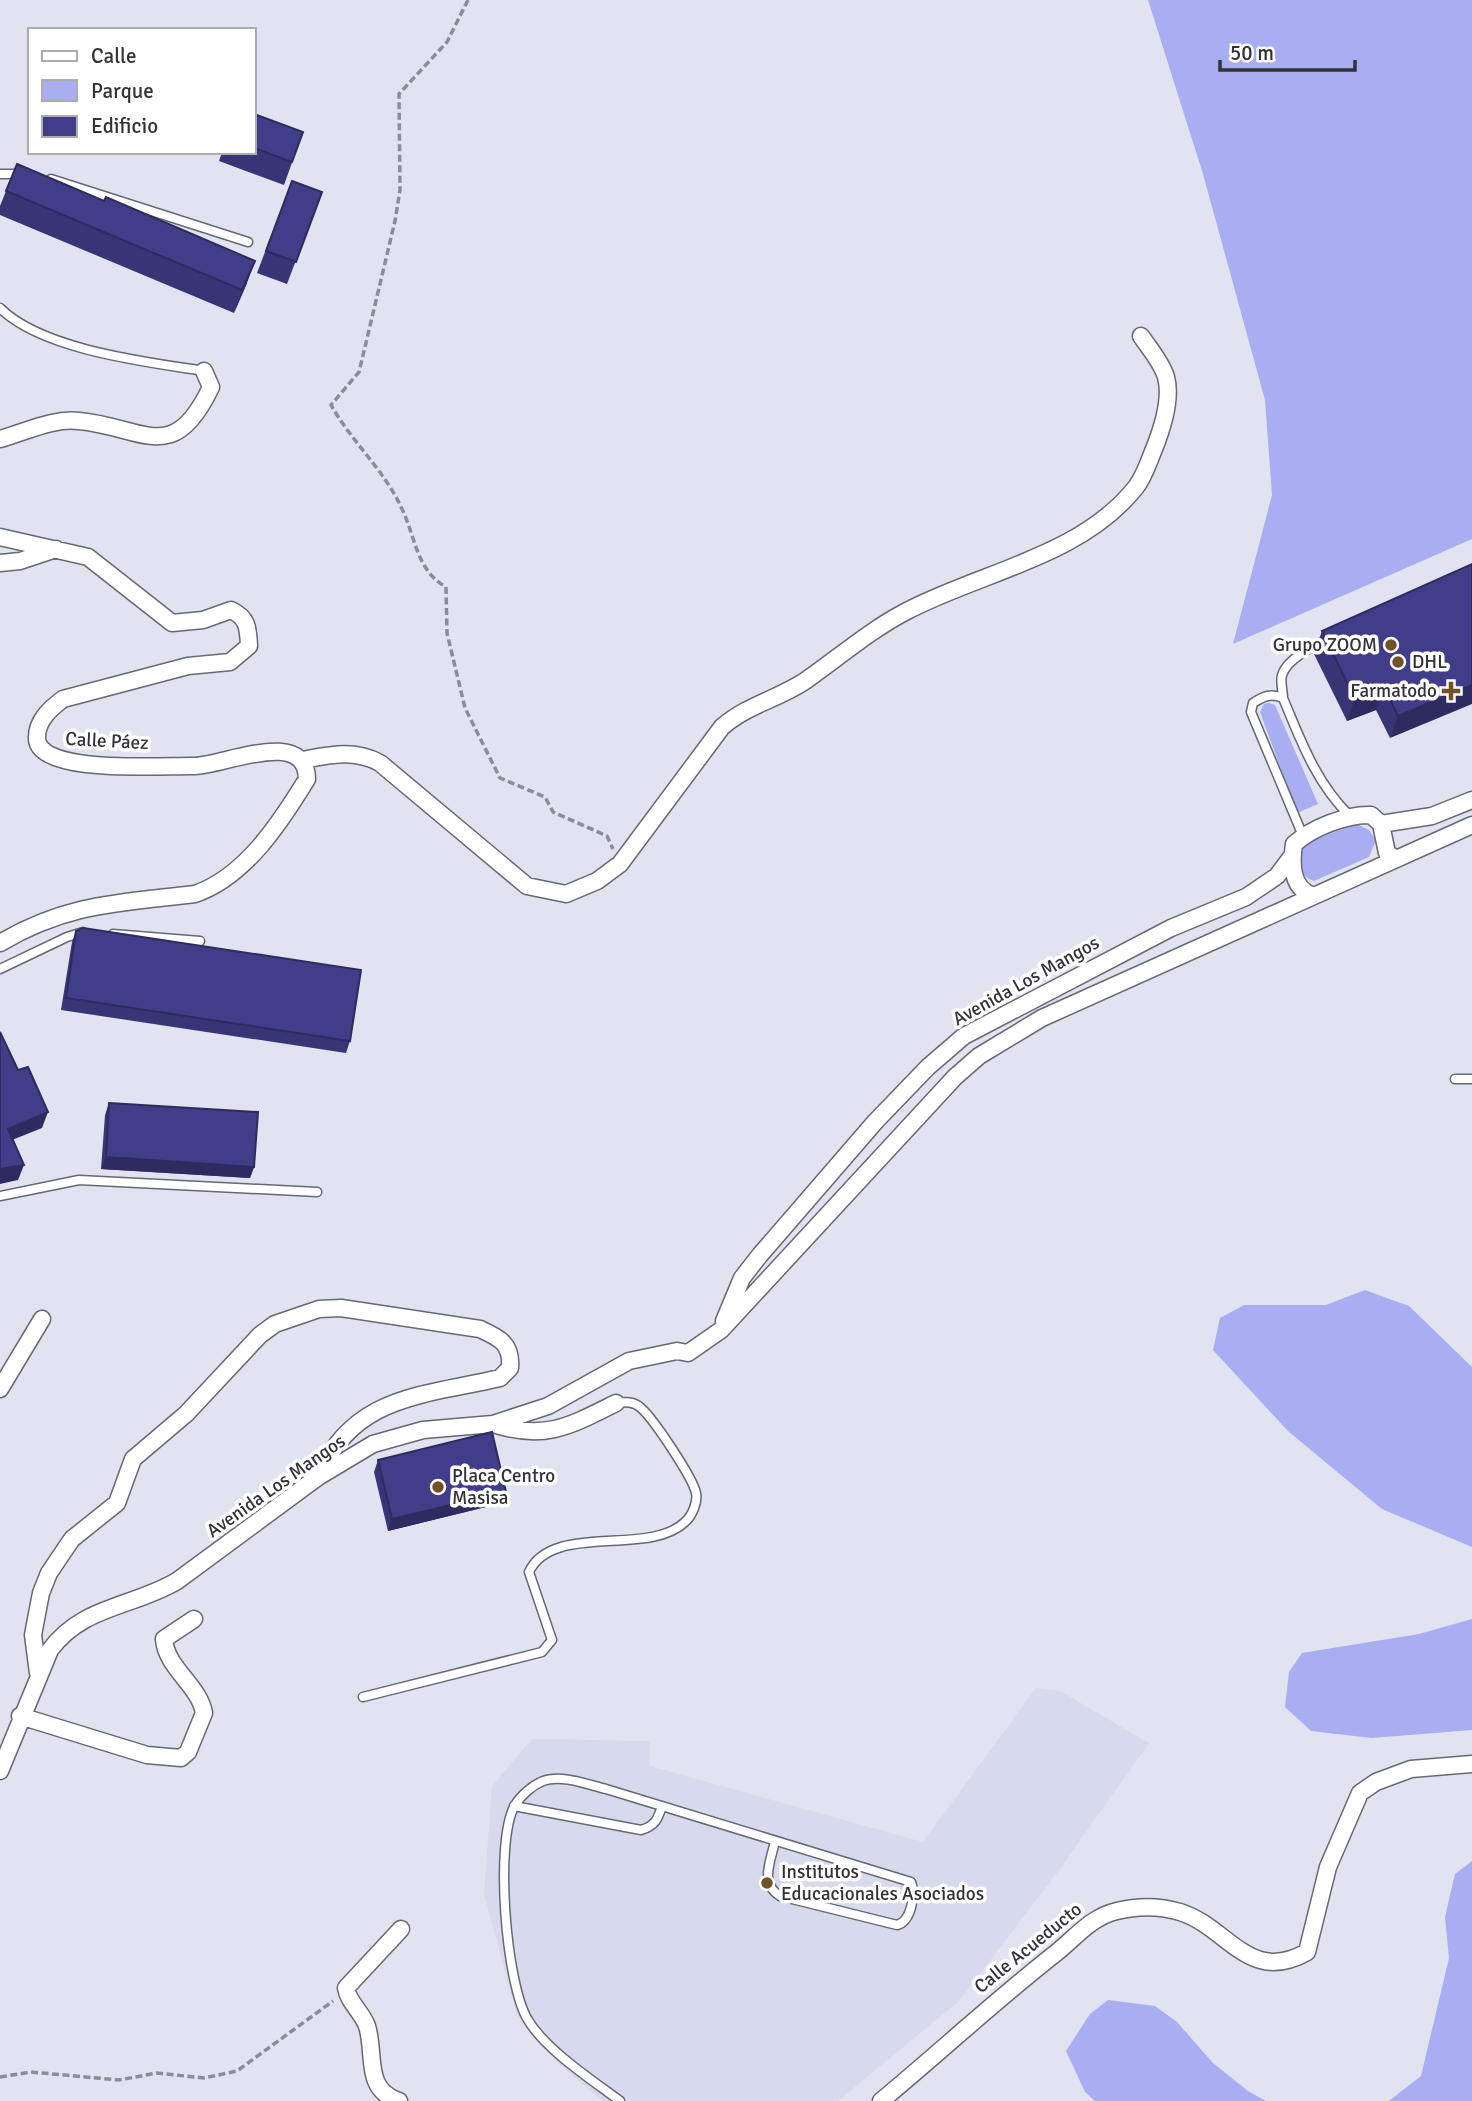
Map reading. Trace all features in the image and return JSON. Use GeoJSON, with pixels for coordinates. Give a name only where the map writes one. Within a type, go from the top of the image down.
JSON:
{"type":"FeatureCollection","features":[{"type":"Feature","properties":{"kind":"street"},"geometry":{"type":"LineString","coordinates":[[0,943],[61,913],[80,908],[195,894],[213,888],[241,867],[300,790],[307,779],[307,768],[302,760],[339,754],[363,754],[380,763],[527,886],[566,894],[597,881],[620,864],[722,727],[741,711],[776,698],[804,682],[856,643],[905,612],[1067,542],[1105,518],[1138,486],[1157,442],[1167,404],[1166,376],[1141,336]]}},
{"type":"Feature","properties":{"kind":"street"},"geometry":{"type":"LineString","coordinates":[[0,439],[32,428],[79,421],[153,438],[173,435],[191,419],[205,400],[211,387],[204,371]]}},
{"type":"Feature","properties":{"kind":"street","name":"Calle Páez"},"geometry":{"type":"LineString","coordinates":[[0,537],[88,556],[172,623],[202,620],[232,610],[243,616],[248,625],[249,646],[230,662],[188,666],[63,699],[50,708],[37,732],[36,744],[44,754],[62,761],[91,765],[213,765],[268,750],[283,750],[302,760]]}},
{"type":"Feature","properties":{"kind":"street"},"geometry":{"type":"LineString","coordinates":[[0,563],[20,561],[58,549]]}},
{"type":"Feature","properties":{"kind":"street"},"geometry":{"type":"LineString","coordinates":[[1381,824],[1432,816],[1472,800]]}},
{"type":"Feature","properties":{"kind":"street"},"geometry":{"type":"LineString","coordinates":[[1303,836],[1350,816],[1371,815],[1381,824],[1387,853],[1396,859]]}},
{"type":"Feature","properties":{"kind":"street","name":"Avenida Los Mangos"},"geometry":{"type":"LineString","coordinates":[[0,1770],[38,1673],[62,1633],[83,1618],[157,1593],[177,1581],[318,1477],[373,1444],[396,1436],[493,1424],[548,1406],[629,1361],[677,1351],[688,1353],[721,1330],[933,1100],[979,1056],[1042,1018],[1472,825]]}},
{"type":"Feature","properties":{"kind":"street","name":"Avenida Los Mangos"},"geometry":{"type":"LineString","coordinates":[[721,1330],[742,1278],[760,1255],[875,1122],[928,1067],[964,1036],[1171,928],[1246,897],[1277,876],[1292,856],[1294,844],[1303,836]]}},
{"type":"Feature","properties":{"kind":"street"},"geometry":{"type":"LineString","coordinates":[[1292,856],[1297,886],[1313,896]]}},
{"type":"Feature","properties":{"kind":"street"},"geometry":{"type":"LineString","coordinates":[[38,1673],[33,1635],[37,1612],[41,1593],[61,1554],[72,1539],[117,1503],[133,1459],[186,1414],[260,1335],[275,1324],[319,1309],[341,1308],[480,1329],[499,1337],[507,1345],[511,1355],[510,1368],[500,1378],[388,1403],[362,1418],[328,1455],[318,1477]]}},
{"type":"Feature","properties":{"kind":"street"},"geometry":{"type":"LineString","coordinates":[[0,1389],[42,1319]]}},
{"type":"Feature","properties":{"kind":"street"},"geometry":{"type":"LineString","coordinates":[[493,1424],[529,1434],[550,1432],[616,1403]]}},
{"type":"Feature","properties":{"kind":"street"},"geometry":{"type":"LineString","coordinates":[[20,1716],[147,1755],[181,1758],[188,1752],[204,1713],[200,1700],[167,1653],[164,1639],[194,1619]]}},
{"type":"Feature","properties":{"kind":"street","name":"Calle Acueducto"},"geometry":{"type":"LineString","coordinates":[[881,2101],[974,2018],[1091,1922],[1114,1911],[1141,1907],[1181,1913],[1268,1964],[1289,1963],[1307,1952],[1328,1867],[1360,1793],[1376,1782],[1411,1769],[1472,1764]]}},
{"type":"Feature","properties":{"kind":"street"},"geometry":{"type":"LineString","coordinates":[[399,2101],[388,2097],[375,2085],[368,2028],[346,1988],[401,1929]]}},
{"type":"Feature","properties":{"kind":"lane"},"geometry":{"type":"LineString","coordinates":[[0,174],[37,176],[248,242]]}},
{"type":"Feature","properties":{"kind":"lane"},"geometry":{"type":"LineString","coordinates":[[0,308],[31,329],[107,355],[204,371]]}},
{"type":"Feature","properties":{"kind":"lane"},"geometry":{"type":"LineString","coordinates":[[1336,636],[1312,646],[1286,668],[1282,675],[1283,698],[1314,770],[1325,788],[1350,816]]}},
{"type":"Feature","properties":{"kind":"lane"},"geometry":{"type":"LineString","coordinates":[[1283,698],[1273,694],[1262,698],[1253,703],[1251,712],[1303,836]]}},
{"type":"Feature","properties":{"kind":"lane"},"geometry":{"type":"LineString","coordinates":[[0,969],[67,937],[86,931],[200,941]]}},
{"type":"Feature","properties":{"kind":"lane"},"geometry":{"type":"LineString","coordinates":[[1455,1079],[1472,1079]]}},
{"type":"Feature","properties":{"kind":"lane"},"geometry":{"type":"LineString","coordinates":[[0,1196],[79,1180],[317,1192]]}},
{"type":"Feature","properties":{"kind":"lane"},"geometry":{"type":"LineString","coordinates":[[363,1697],[542,1652],[552,1640],[529,1572],[535,1558],[555,1548],[666,1533],[685,1522],[695,1507],[696,1493],[676,1457],[640,1407],[628,1401],[616,1403]]}},
{"type":"Feature","properties":{"kind":"lane"},"geometry":{"type":"LineString","coordinates":[[620,2101],[570,2064],[527,2020],[511,1963],[505,1902],[504,1851],[514,1806],[524,1793],[545,1780],[566,1780],[662,1806],[911,1882],[914,1891],[907,1919],[897,1925],[780,1896],[770,1890],[766,1880],[775,1841]]}},
{"type":"Feature","properties":{"kind":"lane"},"geometry":{"type":"LineString","coordinates":[[514,1806],[641,1830],[651,1827],[658,1819],[662,1806]]}},
{"type":"Feature","properties":{"kind":"path"},"geometry":{"type":"LineString","coordinates":[[468,0],[447,42],[399,94],[400,190],[395,221],[359,372],[331,405],[402,509],[411,538],[430,578],[446,587],[447,633],[465,708],[500,778],[545,796],[553,812],[607,836],[620,864]]}},
{"type":"Feature","properties":{"kind":"path"},"geometry":{"type":"LineString","coordinates":[[0,2077],[31,2073],[119,2080],[157,2073],[204,2078],[237,2071],[346,1992]]}},
{"type":"Feature","properties":{"kind":"shaded area","name":"Institutos Educacionales Asociados"},"geometry":{"type":"Polygon","coordinates":[[[1036,1688],[1060,1691],[1149,1743],[1057,1873],[959,2001],[838,2101],[603,2101],[561,2066],[517,2015],[484,1894],[492,1786],[532,1739],[650,1741],[650,1766],[923,1842],[1036,1688]]]}},
{"type":"Feature","properties":{"kind":"green space"},"geometry":{"type":"Polygon","coordinates":[[[1148,0],[1472,0],[1472,539],[1233,644],[1272,495],[1265,400],[1203,174],[1148,0]]]}},
{"type":"Feature","properties":{"kind":"green space"},"geometry":{"type":"Polygon","coordinates":[[[1264,704],[1275,705],[1318,804],[1297,813],[1260,712],[1264,704]]]}},
{"type":"Feature","properties":{"kind":"green space"},"geometry":{"type":"Polygon","coordinates":[[[1355,823],[1369,830],[1376,840],[1369,857],[1314,881],[1302,872],[1299,847],[1355,823]]]}},
{"type":"Feature","properties":{"kind":"green space"},"geometry":{"type":"Polygon","coordinates":[[[1365,1290],[1409,1306],[1472,1367],[1472,1547],[1382,1509],[1289,1432],[1213,1350],[1220,1318],[1244,1305],[1326,1305],[1365,1290]]]}},
{"type":"Feature","properties":{"kind":"green space"},"geometry":{"type":"Polygon","coordinates":[[[1472,1619],[1472,1730],[1372,1738],[1311,1731],[1285,1707],[1289,1672],[1302,1653],[1419,1634],[1472,1619]]]}},
{"type":"Feature","properties":{"kind":"green space"},"geometry":{"type":"Polygon","coordinates":[[[1472,1861],[1472,2101],[1389,2101],[1421,2076],[1449,1958],[1445,1917],[1455,1874],[1472,1861]]]}},
{"type":"Feature","properties":{"kind":"green space"},"geometry":{"type":"Polygon","coordinates":[[[1108,2000],[1155,2006],[1177,2022],[1213,2063],[1248,2091],[1266,2101],[1095,2101],[1085,2092],[1066,2051],[1090,2014],[1108,2000]]]}},
{"type":"Feature","properties":{"kind":"building"},"geometry":{"type":"Polygon","coordinates":[[[256,115],[303,132],[292,162],[256,149],[256,115]]]}},
{"type":"Feature","properties":{"kind":"building"},"geometry":{"type":"Polygon","coordinates":[[[17,164],[104,201],[106,197],[255,261],[242,290],[6,191],[17,164]]]}},
{"type":"Feature","properties":{"kind":"building"},"geometry":{"type":"Polygon","coordinates":[[[292,181],[322,192],[296,262],[266,251],[292,181]]]}},
{"type":"Feature","properties":{"kind":"building"},"geometry":{"type":"Polygon","coordinates":[[[1472,564],[1472,685],[1398,716],[1384,687],[1355,699],[1322,631],[1472,564]]]}},
{"type":"Feature","properties":{"kind":"building"},"geometry":{"type":"Polygon","coordinates":[[[83,928],[361,970],[350,1041],[66,998],[76,931],[83,928]]]}},
{"type":"Feature","properties":{"kind":"building"},"geometry":{"type":"Polygon","coordinates":[[[0,1032],[18,1070],[28,1067],[48,1112],[8,1129],[24,1165],[0,1169],[0,1032]]]}},
{"type":"Feature","properties":{"kind":"building"},"geometry":{"type":"Polygon","coordinates":[[[109,1103],[258,1112],[254,1167],[106,1157],[109,1103]]]}},
{"type":"Feature","properties":{"kind":"building","name":"Placa Centro Masisa"},"geometry":{"type":"Polygon","coordinates":[[[492,1432],[506,1492],[392,1519],[378,1460],[492,1432]]]}},
{"type":"Feature","properties":{"kind":"place","name":"Grupo ZOOM"},"geometry":{"type":"Point","coordinates":[1391,645]}},
{"type":"Feature","properties":{"kind":"place","name":"DHL"},"geometry":{"type":"Point","coordinates":[1398,662]}},
{"type":"Feature","properties":{"kind":"place","name":"Farmatodo"},"geometry":{"type":"Point","coordinates":[1451,691]}},
{"type":"Feature","properties":{"kind":"place","name":"Placa Centro Masisa"},"geometry":{"type":"Point","coordinates":[438,1487]}},
{"type":"Feature","properties":{"kind":"place","name":"Institutos Educacionales Asociados"},"geometry":{"type":"Point","coordinates":[767,1883]}}]}
